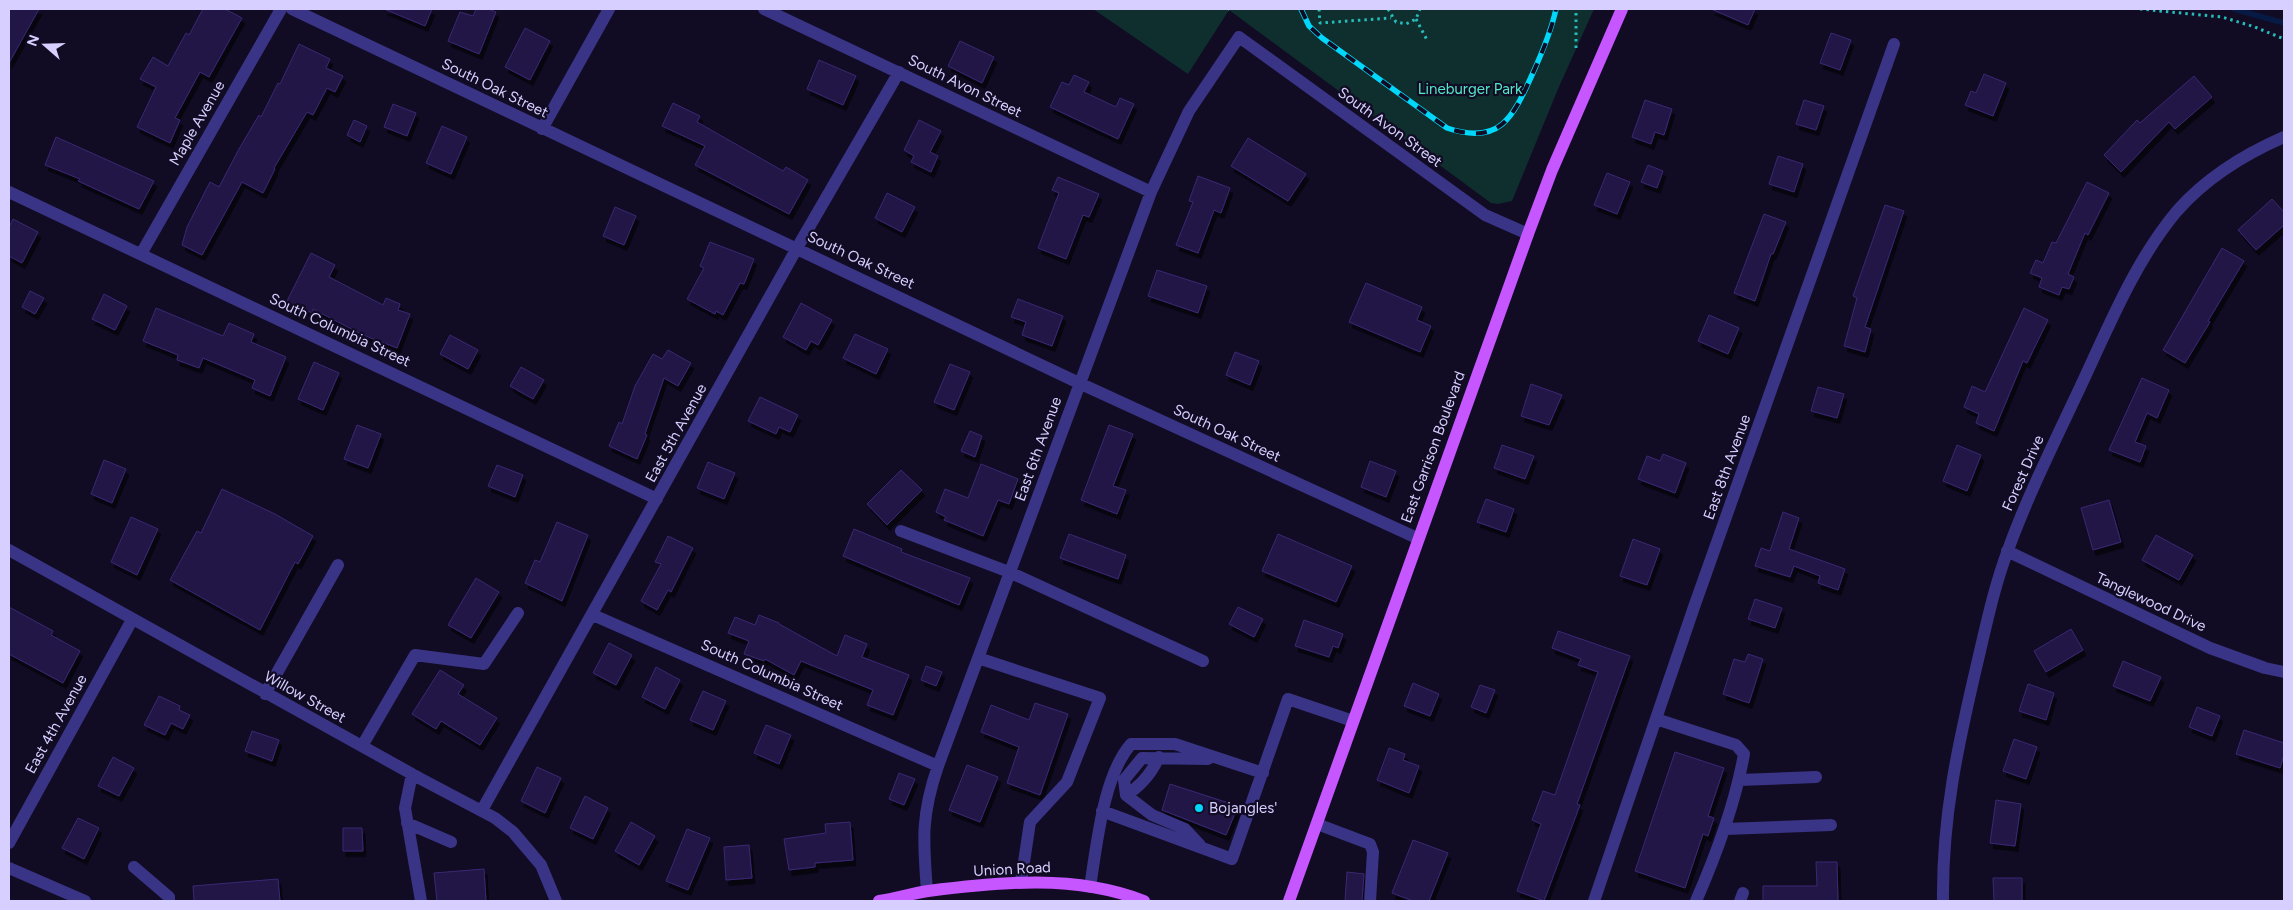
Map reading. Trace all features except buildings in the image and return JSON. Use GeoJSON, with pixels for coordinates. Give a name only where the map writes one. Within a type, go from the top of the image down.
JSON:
{"type":"FeatureCollection","features":[{"type":"Feature","properties":{"kind":"main road","name":"East Garrison Boulevard"},"geometry":{"type":"LineString","coordinates":[[1289,901],[1417,538],[1528,234],[1552,170],[1622,9]]}},
{"type":"Feature","properties":{"kind":"main road","name":"Union Road"},"geometry":{"type":"LineString","coordinates":[[879,901],[927,891],[1021,882],[1065,883],[1090,886],[1127,898],[1144,901]]}},
{"type":"Feature","properties":{"kind":"street","name":"Maple Avenue"},"geometry":{"type":"LineString","coordinates":[[141,254],[281,9]]}},
{"type":"Feature","properties":{"kind":"street","name":"South Oak Street"},"geometry":{"type":"LineString","coordinates":[[292,9],[1080,382],[1417,538]]}},
{"type":"Feature","properties":{"kind":"street"},"geometry":{"type":"LineString","coordinates":[[542,128],[609,9]]}},
{"type":"Feature","properties":{"kind":"street","name":"South Avon Street"},"geometry":{"type":"LineString","coordinates":[[764,9],[1151,192]]}},
{"type":"Feature","properties":{"kind":"street","name":"South Avon Street"},"geometry":{"type":"LineString","coordinates":[[1239,37],[1485,215],[1528,234]]}},
{"type":"Feature","properties":{"kind":"street","name":"East 6th Avenue"},"geometry":{"type":"LineString","coordinates":[[927,891],[923,827],[930,790],[938,766],[1151,192],[1189,111],[1239,37]]}},
{"type":"Feature","properties":{"kind":"street","name":"East 8th Avenue"},"geometry":{"type":"LineString","coordinates":[[1598,900],[1656,719],[1894,44]]}},
{"type":"Feature","properties":{"kind":"street","name":"East 5th Avenue"},"geometry":{"type":"LineString","coordinates":[[482,810],[797,248],[899,72]]}},
{"type":"Feature","properties":{"kind":"street","name":"Forest Drive"},"geometry":{"type":"LineString","coordinates":[[1943,901],[1944,834],[1955,757],[1989,613],[2007,551],[2127,286],[2152,244],[2178,211],[2208,182],[2239,159],[2284,137]]}},
{"type":"Feature","properties":{"kind":"street","name":"South Columbia Street"},"geometry":{"type":"LineString","coordinates":[[9,192],[657,499]]}},
{"type":"Feature","properties":{"kind":"street"},"geometry":{"type":"LineString","coordinates":[[901,531],[1010,572],[1203,661]]}},
{"type":"Feature","properties":{"kind":"street","name":"Willow Street"},"geometry":{"type":"LineString","coordinates":[[9,550],[265,694],[482,810],[507,827],[529,849],[541,865],[556,901]]}},
{"type":"Feature","properties":{"kind":"street","name":"Tanglewood Drive"},"geometry":{"type":"LineString","coordinates":[[2007,551],[2210,648],[2265,668],[2284,672]]}},
{"type":"Feature","properties":{"kind":"street"},"geometry":{"type":"LineString","coordinates":[[265,694],[338,565]]}},
{"type":"Feature","properties":{"kind":"street"},"geometry":{"type":"LineString","coordinates":[[362,746],[415,655],[484,664],[518,613]]}},
{"type":"Feature","properties":{"kind":"street","name":"South Columbia Street"},"geometry":{"type":"LineString","coordinates":[[593,615],[938,766]]}},
{"type":"Feature","properties":{"kind":"street","name":"East 4th Avenue"},"geometry":{"type":"LineString","coordinates":[[9,843],[132,620]]}},
{"type":"Feature","properties":{"kind":"street"},"geometry":{"type":"LineString","coordinates":[[978,658],[1100,698],[1067,782],[1030,822],[1021,882]]}},
{"type":"Feature","properties":{"kind":"street"},"geometry":{"type":"LineString","coordinates":[[1102,810],[1232,859],[1288,698],[1353,721]]}},
{"type":"Feature","properties":{"kind":"street"},"geometry":{"type":"LineString","coordinates":[[1656,719],[1736,746],[1744,754],[1739,780],[1725,829],[1696,901]]}},
{"type":"Feature","properties":{"kind":"street"},"geometry":{"type":"LineString","coordinates":[[1090,886],[1102,810],[1122,754],[1131,744],[1175,744],[1263,773]]}},
{"type":"Feature","properties":{"kind":"street"},"geometry":{"type":"LineString","coordinates":[[1201,846],[1185,829],[1152,815],[1126,795],[1124,780],[1142,758],[1159,757],[1183,760],[1216,758]]}},
{"type":"Feature","properties":{"kind":"street"},"geometry":{"type":"LineString","coordinates":[[412,774],[405,808],[421,901]]}},
{"type":"Feature","properties":{"kind":"street"},"geometry":{"type":"LineString","coordinates":[[1739,780],[1816,777]]}},
{"type":"Feature","properties":{"kind":"street"},"geometry":{"type":"LineString","coordinates":[[407,823],[451,842]]}},
{"type":"Feature","properties":{"kind":"street"},"geometry":{"type":"LineString","coordinates":[[1316,824],[1370,844],[1373,852],[1370,901]]}},
{"type":"Feature","properties":{"kind":"street"},"geometry":{"type":"LineString","coordinates":[[1725,829],[1831,825]]}},
{"type":"Feature","properties":{"kind":"street"},"geometry":{"type":"LineString","coordinates":[[134,867],[169,897],[170,901]]}},
{"type":"Feature","properties":{"kind":"street"},"geometry":{"type":"LineString","coordinates":[[9,868],[85,901]]}},
{"type":"Feature","properties":{"kind":"path"},"geometry":{"type":"LineString","coordinates":[[1319,9],[1320,23],[1392,18]]}},
{"type":"Feature","properties":{"kind":"path"},"geometry":{"type":"LineString","coordinates":[[1388,9],[1392,18],[1401,24],[1406,24],[1416,19],[1420,9]]}},
{"type":"Feature","properties":{"kind":"path"},"geometry":{"type":"LineString","coordinates":[[1576,9],[1576,48]]}},
{"type":"Feature","properties":{"kind":"path"},"geometry":{"type":"LineString","coordinates":[[2140,9],[2222,17],[2255,27],[2284,39]]}},
{"type":"Feature","properties":{"kind":"path"},"geometry":{"type":"LineString","coordinates":[[1416,19],[1427,40]]}},
{"type":"Feature","properties":{"kind":"green space","name":"Lineburger Park"},"geometry":{"type":"Polygon","coordinates":[[[1093,9],[1594,9],[1558,89],[1512,201],[1498,204],[1491,203],[1229,10],[1188,74],[1093,9]]]}},
{"type":"Feature","properties":{"kind":"waterway"},"geometry":{"type":"LineString","coordinates":[[2234,9],[2284,23]]}},
{"type":"Feature","properties":{"kind":"railway"},"geometry":{"type":"LineString","coordinates":[[1301,9],[1309,26],[1322,38],[1447,128],[1465,133],[1480,133],[1492,130],[1511,115],[1543,51],[1556,9]]}},
{"type":"Feature","properties":{"kind":"place","name":"Bojangles'"},"geometry":{"type":"Point","coordinates":[1199,808]}}]}
